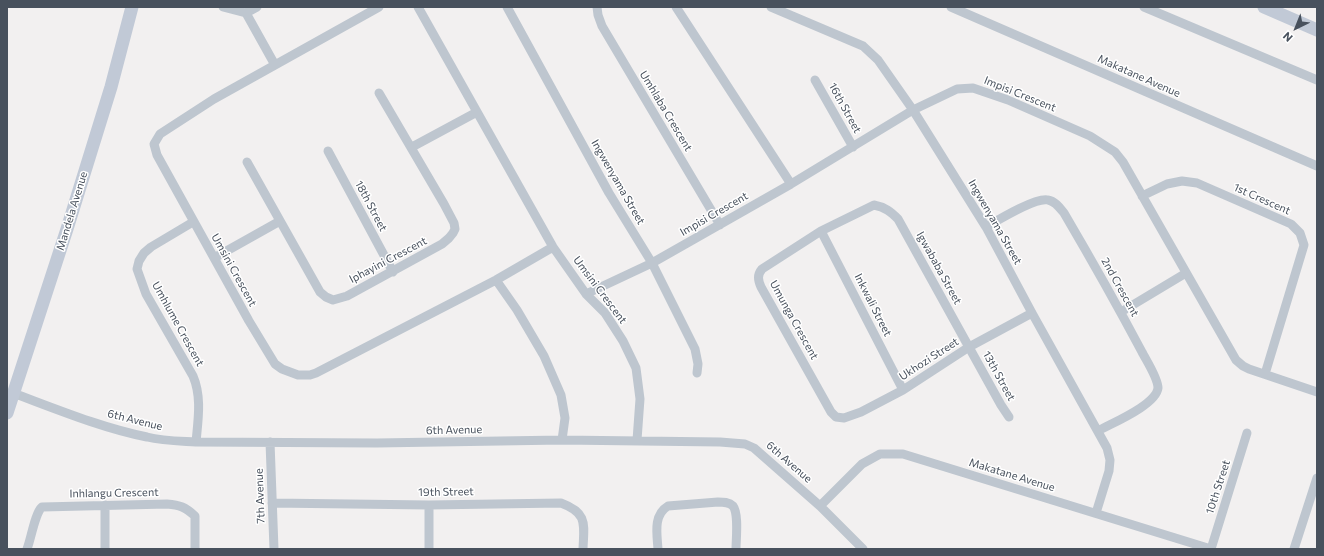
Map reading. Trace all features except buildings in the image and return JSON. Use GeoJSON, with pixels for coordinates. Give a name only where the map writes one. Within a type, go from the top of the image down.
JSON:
{"type":"FeatureCollection","features":[{"type":"Feature","properties":{"kind":"street","name":"Mandela Avenue"},"geometry":{"type":"LineString","coordinates":[[7,413],[67,229],[111,87],[132,7]]}},
{"type":"Feature","properties":{"kind":"street"},"geometry":{"type":"LineString","coordinates":[[223,7],[246,13],[258,7]]}},
{"type":"Feature","properties":{"kind":"street","name":"Umsini Crescent"},"geometry":{"type":"LineString","coordinates":[[379,7],[214,99],[160,134],[155,140],[154,148],[157,155],[193,222],[275,364],[290,372],[304,376],[316,373],[496,280],[553,248]]}},
{"type":"Feature","properties":{"kind":"street","name":"Umsini Crescent"},"geometry":{"type":"LineString","coordinates":[[418,7],[553,248],[586,294],[605,313],[623,341],[636,368],[640,399],[636,440]]}},
{"type":"Feature","properties":{"kind":"street","name":"Ingwenyama Street"},"geometry":{"type":"LineString","coordinates":[[507,7],[609,193],[652,263],[695,349],[698,364],[697,373]]}},
{"type":"Feature","properties":{"kind":"street","name":"Umhlaba Crescent"},"geometry":{"type":"LineString","coordinates":[[597,7],[602,26],[720,225]]}},
{"type":"Feature","properties":{"kind":"street"},"geometry":{"type":"LineString","coordinates":[[676,7],[791,184]]}},
{"type":"Feature","properties":{"kind":"street","name":"Ingwenyama Street"},"geometry":{"type":"LineString","coordinates":[[771,7],[863,46],[878,60],[913,110],[986,227],[1107,448],[1110,460],[1106,481],[1096,513]]}},
{"type":"Feature","properties":{"kind":"street"},"geometry":{"type":"LineString","coordinates":[[1144,7],[1317,80]]}},
{"type":"Feature","properties":{"kind":"street"},"geometry":{"type":"LineString","coordinates":[[1264,7],[1317,30]]}},
{"type":"Feature","properties":{"kind":"street","name":"Makatane Avenue"},"geometry":{"type":"LineString","coordinates":[[958,8],[1317,166]]}},
{"type":"Feature","properties":{"kind":"street"},"geometry":{"type":"LineString","coordinates":[[246,13],[275,65]]}},
{"type":"Feature","properties":{"kind":"street","name":"16th Street"},"geometry":{"type":"LineString","coordinates":[[815,80],[853,147]]}},
{"type":"Feature","properties":{"kind":"street","name":"Impisi Crescent"},"geometry":{"type":"LineString","coordinates":[[586,294],[652,263],[720,225],[913,110],[949,92],[964,88],[973,88],[1008,100],[1090,136],[1115,152],[1123,162],[1236,360],[1243,366],[1317,392]]}},
{"type":"Feature","properties":{"kind":"street","name":"Iphayini Crescent"},"geometry":{"type":"LineString","coordinates":[[247,162],[320,292],[333,300],[347,296],[442,244],[449,238],[454,229],[454,223],[444,204],[379,92]]}},
{"type":"Feature","properties":{"kind":"street"},"geometry":{"type":"LineString","coordinates":[[412,147],[477,112]]}},
{"type":"Feature","properties":{"kind":"street","name":"18th Street"},"geometry":{"type":"LineString","coordinates":[[328,151],[392,272]]}},
{"type":"Feature","properties":{"kind":"street","name":"1st Crescent"},"geometry":{"type":"LineString","coordinates":[[1142,196],[1166,184],[1182,181],[1197,184],[1291,224],[1300,233],[1304,244],[1265,374]]}},
{"type":"Feature","properties":{"kind":"street","name":"2nd Crescent"},"geometry":{"type":"LineString","coordinates":[[986,227],[1036,201],[1049,200],[1055,203],[1064,214],[1121,312],[1154,374],[1158,387],[1155,394],[1145,405],[1098,431]]}},
{"type":"Feature","properties":{"kind":"street","name":"Umunga Crescent"},"geometry":{"type":"LineString","coordinates":[[836,417],[758,280],[758,274],[762,268],[821,231],[874,205],[882,206]]}},
{"type":"Feature","properties":{"kind":"street","name":"Igwababa Street"},"geometry":{"type":"LineString","coordinates":[[882,206],[890,210],[898,219],[969,347]]}},
{"type":"Feature","properties":{"kind":"street"},"geometry":{"type":"LineString","coordinates":[[214,258],[280,221]]}},
{"type":"Feature","properties":{"kind":"street","name":"Umhlume Crescent"},"geometry":{"type":"LineString","coordinates":[[193,222],[151,247],[144,253],[139,261],[137,269],[146,294],[197,386],[198,403],[196,442]]}},
{"type":"Feature","properties":{"kind":"street","name":"Inkwali Street"},"geometry":{"type":"LineString","coordinates":[[821,231],[903,390]]}},
{"type":"Feature","properties":{"kind":"street"},"geometry":{"type":"LineString","coordinates":[[1121,312],[1186,273]]}},
{"type":"Feature","properties":{"kind":"street"},"geometry":{"type":"LineString","coordinates":[[496,280],[518,310],[544,356],[561,395],[565,418],[562,440]]}},
{"type":"Feature","properties":{"kind":"street","name":"Ukhozi Street"},"geometry":{"type":"LineString","coordinates":[[836,417],[844,418],[855,414],[903,390],[969,347],[1032,313]]}},
{"type":"Feature","properties":{"kind":"street","name":"13th Street"},"geometry":{"type":"LineString","coordinates":[[969,347],[1009,417]]}},
{"type":"Feature","properties":{"kind":"street","name":"6th Avenue"},"geometry":{"type":"LineString","coordinates":[[13,394],[81,418],[146,437],[196,442],[377,443],[636,440],[745,444],[754,448],[820,506],[863,549]]}},
{"type":"Feature","properties":{"kind":"street","name":"10th Street"},"geometry":{"type":"LineString","coordinates":[[1211,549],[1247,433]]}},
{"type":"Feature","properties":{"kind":"street","name":"7th Avenue"},"geometry":{"type":"LineString","coordinates":[[270,442],[274,549]]}},
{"type":"Feature","properties":{"kind":"street","name":"Makatane Avenue"},"geometry":{"type":"LineString","coordinates":[[820,506],[862,464],[880,454],[904,454],[1211,549]]}},
{"type":"Feature","properties":{"kind":"street"},"geometry":{"type":"LineString","coordinates":[[1294,549],[1317,478]]}},
{"type":"Feature","properties":{"kind":"street"},"geometry":{"type":"LineString","coordinates":[[658,549],[657,520],[664,508],[668,506],[718,502],[726,502],[733,506],[736,514],[736,549]]}},
{"type":"Feature","properties":{"kind":"street","name":"19th Street"},"geometry":{"type":"LineString","coordinates":[[272,503],[429,505],[562,503],[571,506],[578,511],[582,518],[584,529],[583,549]]}},
{"type":"Feature","properties":{"kind":"street","name":"Inhlangu Crescent"},"geometry":{"type":"LineString","coordinates":[[27,549],[33,532],[36,515],[38,510],[42,507],[166,504],[180,506],[187,509],[195,516],[195,549]]}},
{"type":"Feature","properties":{"kind":"street"},"geometry":{"type":"LineString","coordinates":[[105,505],[105,549]]}},
{"type":"Feature","properties":{"kind":"street"},"geometry":{"type":"LineString","coordinates":[[429,505],[429,549]]}}]}
